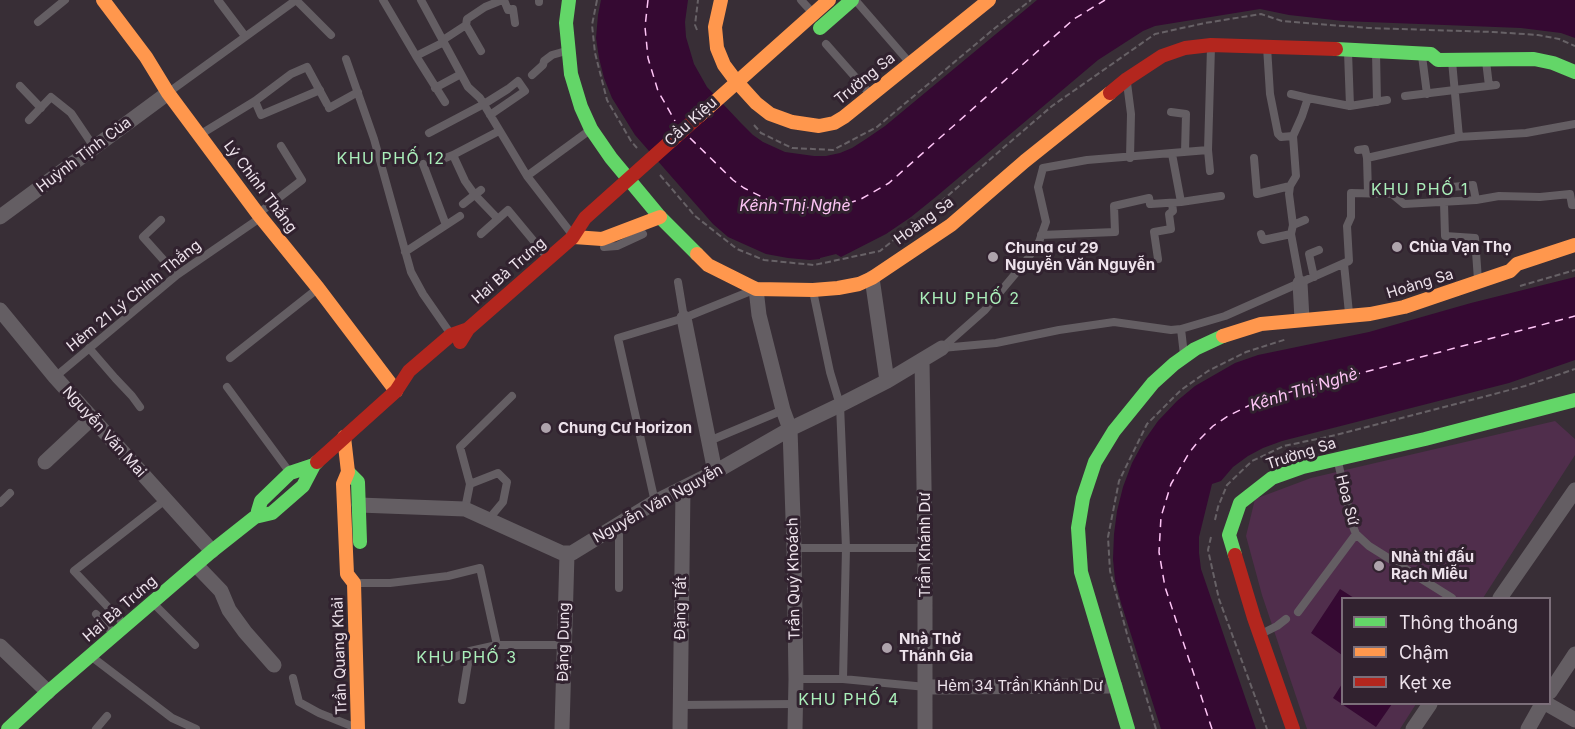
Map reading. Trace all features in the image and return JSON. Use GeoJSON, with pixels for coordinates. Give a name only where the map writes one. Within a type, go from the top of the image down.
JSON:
{"type":"FeatureCollection","features":[{"type":"Feature","properties":{"kind":"street","name":"Lý Chính Thắng"},"geometry":{"type":"LineString","coordinates":[[103,0],[146,57],[168,93],[259,215],[396,391]]}},
{"type":"Feature","properties":{"kind":"street","name":"Hoàng Sa"},"geometry":{"type":"LineString","coordinates":[[569,0],[566,22],[568,50],[575,90],[580,107],[591,129],[661,222],[708,265],[756,289],[838,288],[872,279],[951,225],[1126,79],[1162,56],[1185,48],[1211,45],[1267,46],[1427,54],[1439,47],[1452,53],[1486,59],[1534,59],[1553,63],[1575,72]]}},
{"type":"Feature","properties":{"kind":"street","name":"Cầu Kiệu"},"geometry":{"type":"LineString","coordinates":[[585,218],[829,0]]}},
{"type":"Feature","properties":{"kind":"street"},"geometry":{"type":"LineString","coordinates":[[809,38],[853,0]]}},
{"type":"Feature","properties":{"kind":"street","name":"Trường Sa"},"geometry":{"type":"LineString","coordinates":[[723,1],[715,27],[719,54],[724,65],[742,88],[766,112],[778,118],[807,125],[823,126],[842,119],[989,0]]}},
{"type":"Feature","properties":{"kind":"street","name":"Hoàng Sa"},"geometry":{"type":"LineString","coordinates":[[1452,53],[1539,46],[1575,60]]}},
{"type":"Feature","properties":{"kind":"street","name":"Cầu Kiệu"},"geometry":{"type":"LineString","coordinates":[[740,100],[758,84]]}},
{"type":"Feature","properties":{"kind":"street","name":"Huỳnh Tịnh Của"},"geometry":{"type":"LineString","coordinates":[[0,217],[168,93]]}},
{"type":"Feature","properties":{"kind":"street"},"geometry":{"type":"LineString","coordinates":[[629,200],[646,184]]}},
{"type":"Feature","properties":{"kind":"street","name":"Hai Bà Trưng"},"geometry":{"type":"LineString","coordinates":[[575,237],[585,218]]}},
{"type":"Feature","properties":{"kind":"street"},"geometry":{"type":"LineString","coordinates":[[575,237],[602,238],[661,222]]}},
{"type":"Feature","properties":{"kind":"street","name":"Hai Bà Trưng"},"geometry":{"type":"LineString","coordinates":[[431,370],[458,346],[468,329],[548,258],[575,237],[599,227]]}},
{"type":"Feature","properties":{"kind":"street","name":"Hoàng Sa"},"geometry":{"type":"LineString","coordinates":[[1128,729],[1081,572],[1078,528],[1083,498],[1095,462],[1114,430],[1154,383],[1185,356],[1226,335],[1261,324],[1382,312],[1404,307],[1510,271],[1521,273],[1575,245]]}},
{"type":"Feature","properties":{"kind":"street","name":"Hoàng Sa"},"geometry":{"type":"LineString","coordinates":[[1546,260],[1575,256]]}},
{"type":"Feature","properties":{"kind":"street"},"geometry":{"type":"LineString","coordinates":[[872,279],[887,381]]}},
{"type":"Feature","properties":{"kind":"street"},"geometry":{"type":"LineString","coordinates":[[1302,319],[1307,280]]}},
{"type":"Feature","properties":{"kind":"street","name":"Trần Quý Khoách"},"geometry":{"type":"LineString","coordinates":[[756,289],[759,315],[790,429],[795,548],[795,729]]}},
{"type":"Feature","properties":{"kind":"street","name":"Nguyễn Văn Mai"},"geometry":{"type":"LineString","coordinates":[[0,310],[55,377],[212,551]]}},
{"type":"Feature","properties":{"kind":"street"},"geometry":{"type":"LineString","coordinates":[[684,318],[715,472]]}},
{"type":"Feature","properties":{"kind":"street","name":"Hai Bà Trưng"},"geometry":{"type":"LineString","coordinates":[[8,729],[212,551],[255,517],[272,513],[303,486],[314,465],[396,391],[409,371],[451,335],[468,329]]}},
{"type":"Feature","properties":{"kind":"street","name":"Nguyễn Văn Nguyễn"},"geometry":{"type":"LineString","coordinates":[[567,554],[655,502],[715,472],[790,429],[887,381],[942,348]]}},
{"type":"Feature","properties":{"kind":"street","name":"Trần Khánh Dư"},"geometry":{"type":"LineString","coordinates":[[922,360],[926,548],[925,729]]}},
{"type":"Feature","properties":{"kind":"street","name":"Hai Bà Trưng"},"geometry":{"type":"LineString","coordinates":[[396,391],[414,386]]}},
{"type":"Feature","properties":{"kind":"street","name":"Trường Sa"},"geometry":{"type":"LineString","coordinates":[[1293,729],[1229,535],[1240,502],[1272,478],[1303,467],[1425,439],[1575,400]]}},
{"type":"Feature","properties":{"kind":"street"},"geometry":{"type":"LineString","coordinates":[[45,462],[92,418]]}},
{"type":"Feature","properties":{"kind":"street","name":"Trần Quang Khải"},"geometry":{"type":"LineString","coordinates":[[344,437],[348,472],[343,484],[346,574],[357,579],[358,729]]}},
{"type":"Feature","properties":{"kind":"street","name":"Hai Bà Trưng"},"geometry":{"type":"LineString","coordinates":[[255,517],[261,501],[290,473],[314,465]]}},
{"type":"Feature","properties":{"kind":"street","name":"Trần Quang Khải"},"geometry":{"type":"LineString","coordinates":[[348,472],[358,482],[360,551]]}},
{"type":"Feature","properties":{"kind":"street","name":"Ðặng Tất"},"geometry":{"type":"LineString","coordinates":[[680,729],[683,488]]}},
{"type":"Feature","properties":{"kind":"street"},"geometry":{"type":"LineString","coordinates":[[1501,597],[1575,490]]}},
{"type":"Feature","properties":{"kind":"street"},"geometry":{"type":"LineString","coordinates":[[358,505],[465,509],[567,554]]}},
{"type":"Feature","properties":{"kind":"street","name":"Đặng Dung"},"geometry":{"type":"LineString","coordinates":[[562,729],[567,554]]}},
{"type":"Feature","properties":{"kind":"street"},"geometry":{"type":"LineString","coordinates":[[196,565],[221,591],[229,610],[274,665]]}},
{"type":"Feature","properties":{"kind":"street"},"geometry":{"type":"LineString","coordinates":[[0,646],[48,692]]}},
{"type":"Feature","properties":{"kind":"street"},"geometry":{"type":"LineString","coordinates":[[1551,690],[1575,654]]}},
{"type":"Feature","properties":{"kind":"street","name":"Hẻm 34 Trần Khánh Dư"},"geometry":{"type":"LineString","coordinates":[[926,687],[1115,686]]}},
{"type":"Feature","properties":{"kind":"street"},"geometry":{"type":"LineString","coordinates":[[1413,729],[1429,705]]}},
{"type":"Feature","properties":{"kind":"street"},"geometry":{"type":"LineString","coordinates":[[1528,729],[1541,705]]}},
{"type":"Feature","properties":{"kind":"street"},"geometry":{"type":"LineString","coordinates":[[1549,705],[1575,720]]}},
{"type":"Feature","properties":{"kind":"lane"},"geometry":{"type":"LineString","coordinates":[[38,22],[65,0]]}},
{"type":"Feature","properties":{"kind":"lane"},"geometry":{"type":"LineString","coordinates":[[218,0],[245,36]]}},
{"type":"Feature","properties":{"kind":"lane"},"geometry":{"type":"LineString","coordinates":[[168,93],[296,0],[331,35]]}},
{"type":"Feature","properties":{"kind":"lane"},"geometry":{"type":"LineString","coordinates":[[383,0],[445,102]]}},
{"type":"Feature","properties":{"kind":"lane"},"geometry":{"type":"LineString","coordinates":[[421,0],[468,87],[482,101],[527,176],[575,237],[605,247],[617,246],[646,232]]}},
{"type":"Feature","properties":{"kind":"lane"},"geometry":{"type":"LineString","coordinates":[[482,51],[466,25],[467,19],[483,3],[503,0],[508,10],[513,9],[515,23]]}},
{"type":"Feature","properties":{"kind":"lane"},"geometry":{"type":"LineString","coordinates":[[801,0],[814,14]]}},
{"type":"Feature","properties":{"kind":"lane"},"geometry":{"type":"LineString","coordinates":[[853,0],[910,63]]}},
{"type":"Feature","properties":{"kind":"lane"},"geometry":{"type":"LineString","coordinates":[[416,56],[444,41],[466,25]]}},
{"type":"Feature","properties":{"kind":"lane"},"geometry":{"type":"LineString","coordinates":[[826,44],[871,95]]}},
{"type":"Feature","properties":{"kind":"lane"},"geometry":{"type":"LineString","coordinates":[[1210,171],[1208,150],[1211,45]]}},
{"type":"Feature","properties":{"kind":"lane"},"geometry":{"type":"LineString","coordinates":[[1267,46],[1270,94],[1278,134],[1281,137],[1293,136]]}},
{"type":"Feature","properties":{"kind":"lane"},"geometry":{"type":"LineString","coordinates":[[532,75],[552,55],[568,50]]}},
{"type":"Feature","properties":{"kind":"lane"},"geometry":{"type":"LineString","coordinates":[[1348,50],[1350,106]]}},
{"type":"Feature","properties":{"kind":"lane"},"geometry":{"type":"LineString","coordinates":[[1376,51],[1377,102]]}},
{"type":"Feature","properties":{"kind":"lane"},"geometry":{"type":"LineString","coordinates":[[1452,53],[1459,137]]}},
{"type":"Feature","properties":{"kind":"lane"},"geometry":{"type":"LineString","coordinates":[[1427,54],[1427,94]]}},
{"type":"Feature","properties":{"kind":"lane"},"geometry":{"type":"LineString","coordinates":[[346,59],[387,183],[411,272],[451,335]]}},
{"type":"Feature","properties":{"kind":"lane"},"geometry":{"type":"LineString","coordinates":[[1405,96],[1492,86],[1486,59]]}},
{"type":"Feature","properties":{"kind":"lane"},"geometry":{"type":"LineString","coordinates":[[200,135],[255,101],[291,74],[307,67],[328,106],[358,92]]}},
{"type":"Feature","properties":{"kind":"lane"},"geometry":{"type":"LineString","coordinates":[[435,88],[461,74]]}},
{"type":"Feature","properties":{"kind":"lane"},"geometry":{"type":"LineString","coordinates":[[1126,79],[1131,114],[1130,158]]}},
{"type":"Feature","properties":{"kind":"lane"},"geometry":{"type":"LineString","coordinates":[[429,133],[482,101],[508,89],[518,81],[525,91],[490,115]]}},
{"type":"Feature","properties":{"kind":"lane"},"geometry":{"type":"LineString","coordinates":[[20,86],[41,108]]}},
{"type":"Feature","properties":{"kind":"lane"},"geometry":{"type":"LineString","coordinates":[[255,101],[261,115],[320,90]]}},
{"type":"Feature","properties":{"kind":"lane"},"geometry":{"type":"LineString","coordinates":[[1291,94],[1350,106],[1387,100]]}},
{"type":"Feature","properties":{"kind":"lane"},"geometry":{"type":"LineString","coordinates":[[29,120],[51,97],[71,112],[94,147]]}},
{"type":"Feature","properties":{"kind":"lane"},"geometry":{"type":"LineString","coordinates":[[1254,158],[1258,197],[1290,186],[1295,181],[1293,136],[1308,98]]}},
{"type":"Feature","properties":{"kind":"lane"},"geometry":{"type":"LineString","coordinates":[[1171,112],[1186,114],[1185,152]]}},
{"type":"Feature","properties":{"kind":"lane"},"geometry":{"type":"LineString","coordinates":[[1367,158],[1459,137],[1526,132],[1575,124]]}},
{"type":"Feature","properties":{"kind":"lane"},"geometry":{"type":"LineString","coordinates":[[527,176],[591,129]]}},
{"type":"Feature","properties":{"kind":"lane"},"geometry":{"type":"LineString","coordinates":[[435,162],[499,131]]}},
{"type":"Feature","properties":{"kind":"lane","name":"Hẻm 21 Lý Chính Thắng"},"geometry":{"type":"LineString","coordinates":[[55,377],[177,275],[259,215],[302,180],[281,146]]}},
{"type":"Feature","properties":{"kind":"lane"},"geometry":{"type":"LineString","coordinates":[[1358,150],[1365,149],[1368,193]]}},
{"type":"Feature","properties":{"kind":"lane"},"geometry":{"type":"LineString","coordinates":[[1043,168],[1087,160],[1208,150]]}},
{"type":"Feature","properties":{"kind":"lane"},"geometry":{"type":"LineString","coordinates":[[942,348],[985,310],[1039,242],[1046,222],[1038,187],[1043,168],[1039,151]]}},
{"type":"Feature","properties":{"kind":"lane"},"geometry":{"type":"LineString","coordinates":[[1158,259],[1154,232],[1171,229],[1169,214],[1176,203],[1172,154]]}},
{"type":"Feature","properties":{"kind":"lane"},"geometry":{"type":"LineString","coordinates":[[453,155],[465,181],[478,192],[498,219]]}},
{"type":"Feature","properties":{"kind":"lane"},"geometry":{"type":"LineString","coordinates":[[423,164],[446,225]]}},
{"type":"Feature","properties":{"kind":"lane"},"geometry":{"type":"LineString","coordinates":[[1452,187],[1473,185],[1476,200]]}},
{"type":"Feature","properties":{"kind":"lane"},"geometry":{"type":"LineString","coordinates":[[1290,186],[1292,230],[1307,280]]}},
{"type":"Feature","properties":{"kind":"lane"},"geometry":{"type":"LineString","coordinates":[[463,204],[478,192]]}},
{"type":"Feature","properties":{"kind":"lane"},"geometry":{"type":"LineString","coordinates":[[942,348],[996,343],[1114,322],[1171,330],[1181,329],[1226,316],[1349,261],[1347,226],[1351,217],[1351,194],[1392,194],[1404,204],[1476,200],[1499,196],[1570,194],[1572,205],[1575,205]]}},
{"type":"Feature","properties":{"kind":"lane"},"geometry":{"type":"LineString","coordinates":[[1041,235],[1115,232],[1114,206],[1149,198],[1150,204],[1176,203],[1221,196]]}},
{"type":"Feature","properties":{"kind":"lane"},"geometry":{"type":"LineString","coordinates":[[1443,202],[1445,236],[1475,237],[1478,282]]}},
{"type":"Feature","properties":{"kind":"lane"},"geometry":{"type":"LineString","coordinates":[[481,234],[508,210],[548,258]]}},
{"type":"Feature","properties":{"kind":"lane"},"geometry":{"type":"LineString","coordinates":[[405,252],[460,216]]}},
{"type":"Feature","properties":{"kind":"lane"},"geometry":{"type":"LineString","coordinates":[[161,220],[143,237],[177,275]]}},
{"type":"Feature","properties":{"kind":"lane"},"geometry":{"type":"LineString","coordinates":[[1261,234],[1263,240],[1292,230],[1305,220]]}},
{"type":"Feature","properties":{"kind":"lane"},"geometry":{"type":"LineString","coordinates":[[1307,280],[1309,254],[1319,250]]}},
{"type":"Feature","properties":{"kind":"lane"},"geometry":{"type":"LineString","coordinates":[[1344,264],[1349,315]]}},
{"type":"Feature","properties":{"kind":"lane"},"geometry":{"type":"LineString","coordinates":[[678,282],[684,318]]}},
{"type":"Feature","properties":{"kind":"lane"},"geometry":{"type":"LineString","coordinates":[[230,358],[318,288]]}},
{"type":"Feature","properties":{"kind":"lane"},"geometry":{"type":"LineString","coordinates":[[655,502],[618,338],[684,318],[756,289]]}},
{"type":"Feature","properties":{"kind":"lane"},"geometry":{"type":"LineString","coordinates":[[813,290],[830,372],[840,405],[846,548],[843,679]]}},
{"type":"Feature","properties":{"kind":"lane"},"geometry":{"type":"LineString","coordinates":[[1181,329],[1185,356]]}},
{"type":"Feature","properties":{"kind":"lane"},"geometry":{"type":"LineString","coordinates":[[90,348],[140,407]]}},
{"type":"Feature","properties":{"kind":"lane"},"geometry":{"type":"LineString","coordinates":[[227,387],[290,473]]}},
{"type":"Feature","properties":{"kind":"lane"},"geometry":{"type":"LineString","coordinates":[[465,509],[470,484],[460,447],[512,396]]}},
{"type":"Feature","properties":{"kind":"lane"},"geometry":{"type":"LineString","coordinates":[[709,441],[783,410]]}},
{"type":"Feature","properties":{"kind":"lane","name":"Hoa Sứ"},"geometry":{"type":"LineString","coordinates":[[1337,458],[1356,534],[1369,546],[1450,597]]}},
{"type":"Feature","properties":{"kind":"lane"},"geometry":{"type":"LineString","coordinates":[[470,484],[498,473],[507,482],[503,502],[488,520]]}},
{"type":"Feature","properties":{"kind":"lane"},"geometry":{"type":"LineString","coordinates":[[0,503],[10,493]]}},
{"type":"Feature","properties":{"kind":"lane"},"geometry":{"type":"LineString","coordinates":[[120,630],[74,571],[165,500]]}},
{"type":"Feature","properties":{"kind":"lane"},"geometry":{"type":"LineString","coordinates":[[619,525],[619,588]]}},
{"type":"Feature","properties":{"kind":"lane"},"geometry":{"type":"LineString","coordinates":[[1298,612],[1356,534]]}},
{"type":"Feature","properties":{"kind":"lane"},"geometry":{"type":"LineString","coordinates":[[795,548],[926,548]]}},
{"type":"Feature","properties":{"kind":"lane"},"geometry":{"type":"LineString","coordinates":[[357,579],[390,583],[448,576],[480,568],[497,645]]}},
{"type":"Feature","properties":{"kind":"lane"},"geometry":{"type":"LineString","coordinates":[[153,602],[195,645]]}},
{"type":"Feature","properties":{"kind":"lane"},"geometry":{"type":"LineString","coordinates":[[96,614],[120,630]]}},
{"type":"Feature","properties":{"kind":"lane"},"geometry":{"type":"LineString","coordinates":[[1260,634],[1286,619]]}},
{"type":"Feature","properties":{"kind":"lane"},"geometry":{"type":"LineString","coordinates":[[442,662],[470,651],[497,645],[563,645]]}},
{"type":"Feature","properties":{"kind":"lane"},"geometry":{"type":"LineString","coordinates":[[462,700],[470,651]]}},
{"type":"Feature","properties":{"kind":"lane"},"geometry":{"type":"LineString","coordinates":[[91,656],[172,718],[196,729]]}},
{"type":"Feature","properties":{"kind":"lane"},"geometry":{"type":"LineString","coordinates":[[293,678],[299,702],[358,729]]}},
{"type":"Feature","properties":{"kind":"lane"},"geometry":{"type":"LineString","coordinates":[[796,679],[843,679],[926,687]]}},
{"type":"Feature","properties":{"kind":"lane"},"geometry":{"type":"LineString","coordinates":[[680,705],[795,704]]}},
{"type":"Feature","properties":{"kind":"lane"},"geometry":{"type":"LineString","coordinates":[[96,729],[107,716]]}},
{"type":"Feature","properties":{"kind":"path"},"geometry":{"type":"LineString","coordinates":[[597,0],[592,25],[595,53],[607,100],[638,149]]}},
{"type":"Feature","properties":{"kind":"path"},"geometry":{"type":"LineString","coordinates":[[698,0],[695,25],[698,35]]}},
{"type":"Feature","properties":{"kind":"path"},"geometry":{"type":"LineString","coordinates":[[748,118],[761,133],[792,148],[833,150],[877,127],[1031,0]]}},
{"type":"Feature","properties":{"kind":"path"},"geometry":{"type":"LineString","coordinates":[[659,174],[695,216],[738,249],[764,260],[814,265],[880,251],[1052,106],[1155,34],[1261,14],[1282,21],[1347,26],[1538,35],[1559,39],[1575,46]]}},
{"type":"Feature","properties":{"kind":"path"},"geometry":{"type":"LineString","coordinates":[[1520,286],[1575,270]]}},
{"type":"Feature","properties":{"kind":"path"},"geometry":{"type":"LineString","coordinates":[[1156,729],[1110,571],[1107,537],[1119,481],[1147,424],[1181,390],[1208,371],[1246,352],[1291,338]]}},
{"type":"Feature","properties":{"kind":"path"},"geometry":{"type":"LineString","coordinates":[[1267,729],[1219,599],[1208,550],[1218,507],[1227,485],[1252,461],[1284,446],[1336,435],[1525,386],[1575,369]]}},
{"type":"Feature","properties":{"kind":"shaded area","name":"Nhà thi đấu Rạch Miễu"},"geometry":{"type":"Polygon","coordinates":[[[1555,421],[1575,439],[1575,455],[1484,597],[1341,597],[1341,705],[1415,705],[1400,729],[1307,729],[1262,595],[1246,536],[1255,499],[1311,478],[1555,421]]]}},
{"type":"Feature","properties":{"kind":"water","name":"Kênh Thị Nghè"},"geometry":{"type":"Polygon","coordinates":[[[601,0],[688,0],[685,22],[686,37],[694,64],[707,87],[753,135],[763,142],[785,152],[814,156],[826,156],[852,148],[885,126],[1037,0],[1575,0],[1575,38],[1561,33],[1521,28],[1343,21],[1260,9],[1155,26],[1143,31],[1098,60],[937,196],[886,234],[841,257],[836,254],[810,260],[766,254],[728,237],[713,224],[635,135],[612,98],[604,78],[596,38],[601,0]]]}},
{"type":"Feature","properties":{"kind":"water","name":"Kênh Thị Nghè"},"geometry":{"type":"Polygon","coordinates":[[[1575,277],[1575,360],[1509,383],[1282,441],[1248,456],[1233,467],[1221,481],[1212,484],[1199,537],[1201,569],[1256,729],[1161,729],[1121,603],[1113,559],[1117,511],[1123,487],[1132,463],[1158,421],[1195,386],[1235,363],[1258,355],[1369,332],[1575,277]]]}},
{"type":"Feature","properties":{"kind":"water"},"geometry":{"type":"Polygon","coordinates":[[[1340,589],[1352,597],[1341,597],[1341,654],[1311,633],[1340,589]]]}},
{"type":"Feature","properties":{"kind":"water"},"geometry":{"type":"Polygon","coordinates":[[[1341,686],[1341,703],[1333,698],[1341,686]]]}},
{"type":"Feature","properties":{"kind":"water"},"geometry":{"type":"Polygon","coordinates":[[[1343,705],[1391,705],[1376,727],[1343,705]]]}},
{"type":"Feature","properties":{"kind":"ferry route"},"geometry":{"type":"LineString","coordinates":[[648,0],[645,27],[648,58],[658,91],[675,121]]}},
{"type":"Feature","properties":{"kind":"ferry route"},"geometry":{"type":"LineString","coordinates":[[690,138],[733,180],[770,201],[814,208],[846,204],[861,199],[889,183],[1074,19],[1105,0]]}},
{"type":"Feature","properties":{"kind":"ferry route"},"geometry":{"type":"LineString","coordinates":[[1212,729],[1165,587],[1159,552],[1161,517],[1171,484],[1200,439],[1228,416],[1260,400],[1575,316]]}},
{"type":"Feature","properties":{"kind":"traffic: fast"},"geometry":{"type":"LineString","coordinates":[[569,0],[566,23],[571,74],[581,107],[591,129],[611,158],[660,217],[697,254]]}},
{"type":"Feature","properties":{"kind":"traffic: fast"},"geometry":{"type":"LineString","coordinates":[[820,28],[852,0]]}},
{"type":"Feature","properties":{"kind":"traffic: fast"},"geometry":{"type":"LineString","coordinates":[[1336,49],[1431,54],[1438,60],[1534,59],[1553,63],[1575,72]]}},
{"type":"Feature","properties":{"kind":"traffic: fast"},"geometry":{"type":"LineString","coordinates":[[1128,729],[1081,572],[1078,528],[1083,498],[1095,462],[1114,431],[1153,383],[1195,349],[1223,336]]}},
{"type":"Feature","properties":{"kind":"traffic: fast"},"geometry":{"type":"LineString","coordinates":[[1235,555],[1229,535],[1240,503],[1272,478],[1303,467],[1425,439],[1575,400]]}},
{"type":"Feature","properties":{"kind":"traffic: fast"},"geometry":{"type":"LineString","coordinates":[[8,729],[212,551],[255,517],[272,513],[303,486],[317,462]]}},
{"type":"Feature","properties":{"kind":"traffic: fast"},"geometry":{"type":"LineString","coordinates":[[258,511],[261,501],[290,473],[314,465]]}},
{"type":"Feature","properties":{"kind":"traffic: fast"},"geometry":{"type":"LineString","coordinates":[[348,472],[358,482],[360,542]]}},
{"type":"Feature","properties":{"kind":"traffic: slow"},"geometry":{"type":"LineString","coordinates":[[103,0],[146,57],[168,93],[258,214],[318,288],[396,391]]}},
{"type":"Feature","properties":{"kind":"traffic: slow"},"geometry":{"type":"LineString","coordinates":[[721,0],[715,27],[717,48],[724,65],[736,81],[756,103],[770,114],[792,122],[819,126],[834,123],[844,117],[989,0]]}},
{"type":"Feature","properties":{"kind":"traffic: slow"},"geometry":{"type":"LineString","coordinates":[[699,116],[829,0]]}},
{"type":"Feature","properties":{"kind":"traffic: slow"},"geometry":{"type":"LineString","coordinates":[[697,254],[708,265],[756,289],[813,290],[859,284],[872,278],[951,225],[1025,161],[1110,93]]}},
{"type":"Feature","properties":{"kind":"traffic: slow"},"geometry":{"type":"LineString","coordinates":[[574,237],[602,239],[660,217]]}},
{"type":"Feature","properties":{"kind":"traffic: slow"},"geometry":{"type":"LineString","coordinates":[[1223,336],[1261,324],[1370,314],[1404,307],[1510,271],[1517,264],[1575,245]]}},
{"type":"Feature","properties":{"kind":"traffic: slow"},"geometry":{"type":"LineString","coordinates":[[344,437],[348,472],[343,484],[347,574],[354,583],[358,729]]}},
{"type":"Feature","properties":{"kind":"traffic: jam"},"geometry":{"type":"LineString","coordinates":[[1110,93],[1162,56],[1185,48],[1211,45],[1336,49]]}},
{"type":"Feature","properties":{"kind":"traffic: jam"},"geometry":{"type":"LineString","coordinates":[[460,342],[468,329],[572,238],[585,218],[699,116]]}},
{"type":"Feature","properties":{"kind":"traffic: jam"},"geometry":{"type":"LineString","coordinates":[[317,462],[396,391],[409,371],[451,335],[468,329]]}},
{"type":"Feature","properties":{"kind":"traffic: jam"},"geometry":{"type":"LineString","coordinates":[[1235,555],[1254,618],[1293,729]]}},
{"type":"Feature","properties":{"kind":"place","name":"Chùa Vạn Thọ"},"geometry":{"type":"Point","coordinates":[1397,247]}},
{"type":"Feature","properties":{"kind":"place","name":"Chung cư 29 Nguyễn Văn Nguyễn"},"geometry":{"type":"Point","coordinates":[993,257]}},
{"type":"Feature","properties":{"kind":"place","name":"Chung Cư Horizon"},"geometry":{"type":"Point","coordinates":[546,428]}},
{"type":"Feature","properties":{"kind":"place","name":"Nhà thi đấu Rạch Miễu"},"geometry":{"type":"Point","coordinates":[1379,566]}},
{"type":"Feature","properties":{"kind":"place","name":"Nhà Thờ Thánh Gia"},"geometry":{"type":"Point","coordinates":[887,648]}},
{"type":"Feature","properties":{"kind":"district","name":"KHU PHỐ 12"},"geometry":{"type":"Point","coordinates":[391,159]}},
{"type":"Feature","properties":{"kind":"district","name":"KHU PHỐ 1"},"geometry":{"type":"Point","coordinates":[1420,190]}},
{"type":"Feature","properties":{"kind":"district","name":"KHU PHỐ 2"},"geometry":{"type":"Point","coordinates":[970,299]}},
{"type":"Feature","properties":{"kind":"district","name":"KHU PHỐ 3"},"geometry":{"type":"Point","coordinates":[467,658]}},
{"type":"Feature","properties":{"kind":"district","name":"KHU PHỐ 4"},"geometry":{"type":"Point","coordinates":[849,700]}}]}
